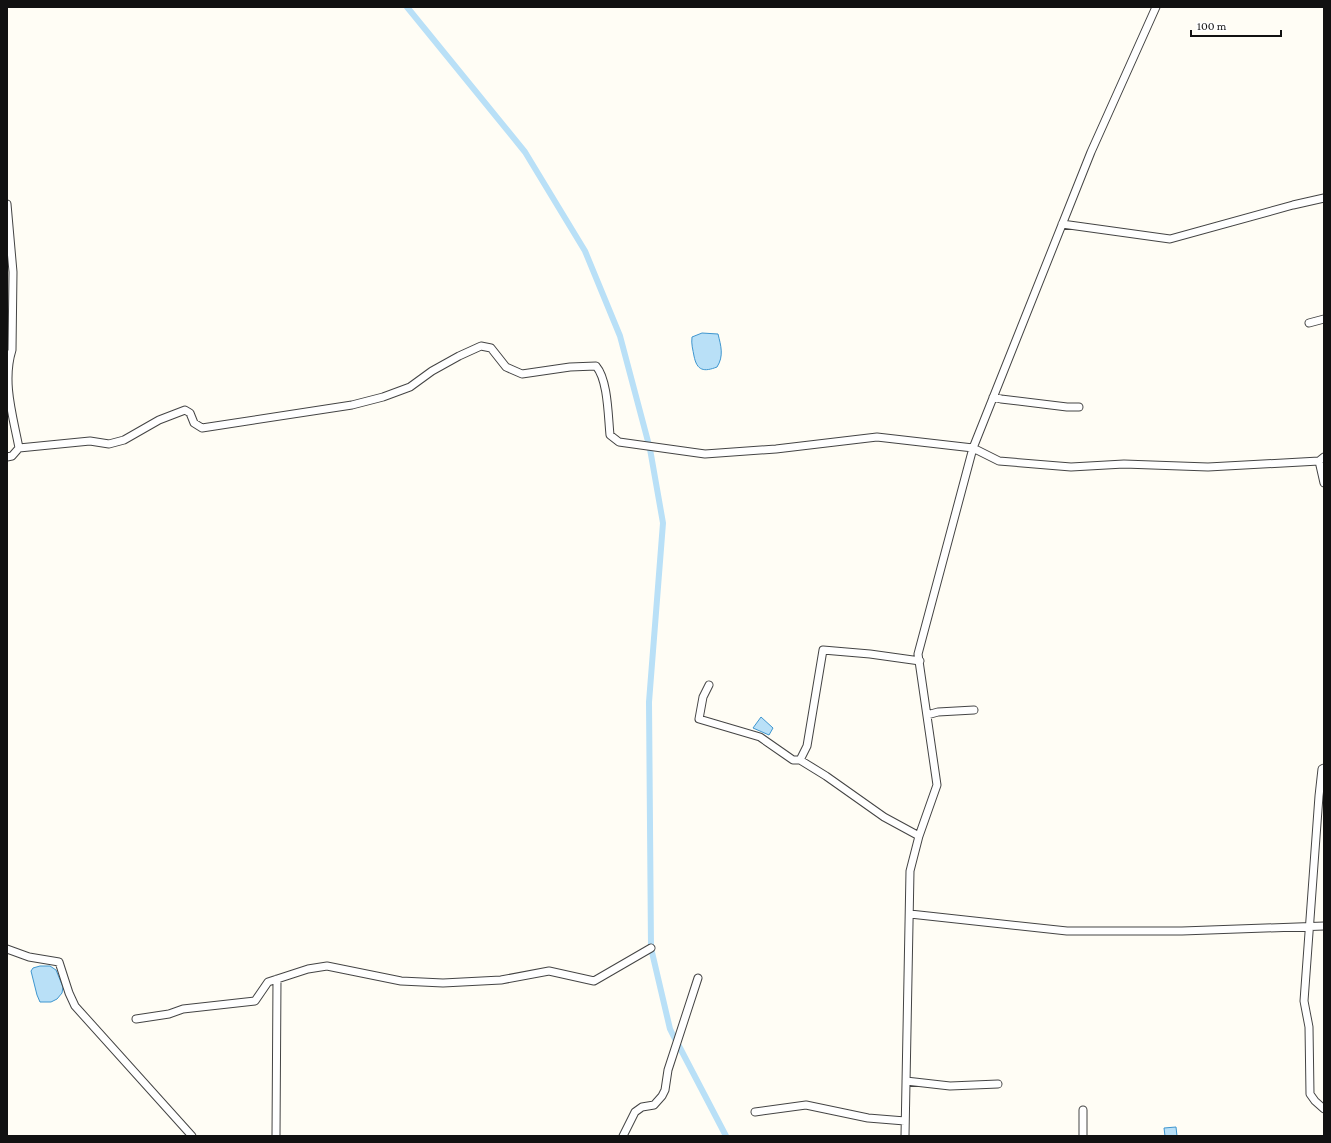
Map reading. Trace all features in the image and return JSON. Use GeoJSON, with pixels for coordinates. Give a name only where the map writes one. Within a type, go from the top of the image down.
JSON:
{"type":"FeatureCollection","features":[{"type":"Feature","properties":{"kind":"street"},"geometry":{"type":"LineString","coordinates":[[905,1136],[910,871],[919,836],[937,785],[918,654],[973,448],[1091,152],[1156,7]]}},
{"type":"Feature","properties":{"kind":"street"},"geometry":{"type":"LineString","coordinates":[[1062,224],[1170,239],[1293,205],[1324,198]]}},
{"type":"Feature","properties":{"kind":"street"},"geometry":{"type":"LineString","coordinates":[[7,204],[12,272],[12,350],[8,361],[7,385],[19,448]]}},
{"type":"Feature","properties":{"kind":"street"},"geometry":{"type":"LineString","coordinates":[[1309,323],[1324,319]]}},
{"type":"Feature","properties":{"kind":"street"},"geometry":{"type":"LineString","coordinates":[[7,457],[12,456],[19,448],[90,441],[109,444],[124,440],[159,420],[185,410],[190,412],[194,423],[202,428],[352,405],[383,397],[410,387],[432,371],[481,346],[491,348],[506,367],[522,374],[570,367],[596,366],[600,371],[605,384],[610,435],[619,442],[705,454],[776,449],[877,437],[973,448],[999,461],[1071,467],[1124,464],[1208,467],[1322,459],[1324,483]]}},
{"type":"Feature","properties":{"kind":"street"},"geometry":{"type":"LineString","coordinates":[[993,397],[1067,407],[1079,407]]}},
{"type":"Feature","properties":{"kind":"street"},"geometry":{"type":"LineString","coordinates":[[800,760],[807,746],[823,650],[870,654],[920,661]]}},
{"type":"Feature","properties":{"kind":"street"},"geometry":{"type":"LineString","coordinates":[[710,685],[703,697],[699,719],[760,737],[792,760],[800,760],[826,776],[884,817],[919,836]]}},
{"type":"Feature","properties":{"kind":"street"},"geometry":{"type":"LineString","coordinates":[[927,715],[938,712],[974,710]]}},
{"type":"Feature","properties":{"kind":"street"},"geometry":{"type":"LineString","coordinates":[[1324,768],[1322,769],[1319,796],[1304,1001],[1309,1028],[1310,1094],[1324,1109]]}},
{"type":"Feature","properties":{"kind":"street"},"geometry":{"type":"LineString","coordinates":[[910,914],[1067,931],[1182,931],[1310,928],[1324,926]]}},
{"type":"Feature","properties":{"kind":"street"},"geometry":{"type":"LineString","coordinates":[[136,1019],[170,1014],[183,1009],[255,1001],[268,982],[308,969],[327,966],[401,981],[443,983],[501,980],[549,971],[594,981],[651,948]]}},
{"type":"Feature","properties":{"kind":"street"},"geometry":{"type":"LineString","coordinates":[[7,949],[29,956],[59,962],[75,1006],[192,1136]]}},
{"type":"Feature","properties":{"kind":"street"},"geometry":{"type":"LineString","coordinates":[[623,1136],[635,1112],[642,1107],[654,1105],[665,1090],[668,1070],[698,978]]}},
{"type":"Feature","properties":{"kind":"street"},"geometry":{"type":"LineString","coordinates":[[276,1136],[277,979]]}},
{"type":"Feature","properties":{"kind":"street"},"geometry":{"type":"LineString","coordinates":[[906,1081],[950,1086],[998,1084]]}},
{"type":"Feature","properties":{"kind":"street"},"geometry":{"type":"LineString","coordinates":[[754,1112],[806,1105],[868,1118],[905,1120]]}},
{"type":"Feature","properties":{"kind":"street"},"geometry":{"type":"LineString","coordinates":[[1083,1110],[1083,1136]]}},
{"type":"Feature","properties":{"kind":"water"},"geometry":{"type":"Polygon","coordinates":[[[702,333],[718,334],[721,347],[721,359],[717,367],[708,370],[702,369],[697,365],[692,347],[692,337],[702,333]]]}},
{"type":"Feature","properties":{"kind":"water"},"geometry":{"type":"Polygon","coordinates":[[[761,717],[773,728],[769,735],[753,728],[761,717]]]}},
{"type":"Feature","properties":{"kind":"water"},"geometry":{"type":"Polygon","coordinates":[[[50,966],[56,970],[63,987],[62,993],[57,999],[51,1002],[40,1002],[37,995],[31,971],[33,968],[50,966]]]}},
{"type":"Feature","properties":{"kind":"water"},"geometry":{"type":"Polygon","coordinates":[[[1176,1127],[1177,1136],[1165,1136],[1164,1128],[1176,1127]]]}},
{"type":"Feature","properties":{"kind":"waterway"},"geometry":{"type":"LineString","coordinates":[[407,7],[525,152],[585,251],[620,336],[650,449],[663,523],[649,702],[651,948],[670,1029],[675,1039]]}},
{"type":"Feature","properties":{"kind":"waterway"},"geometry":{"type":"LineString","coordinates":[[679,1046],[726,1136]]}}]}
